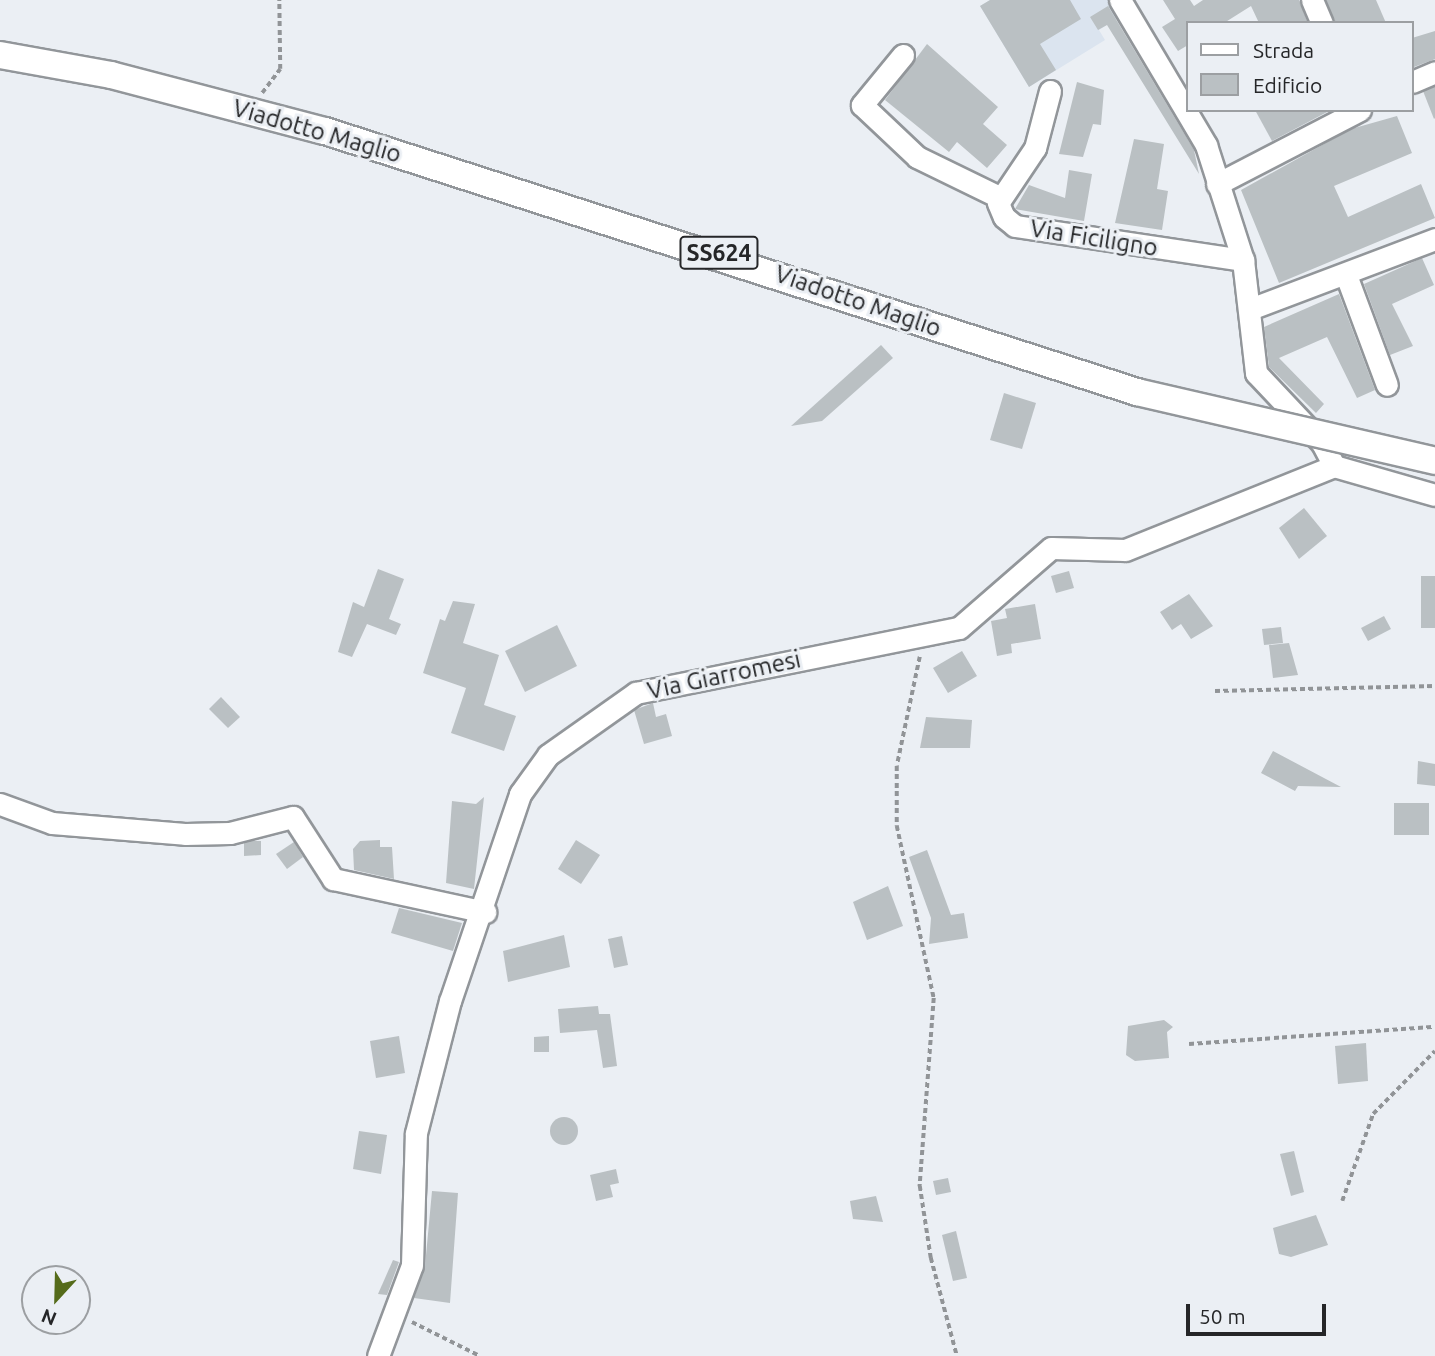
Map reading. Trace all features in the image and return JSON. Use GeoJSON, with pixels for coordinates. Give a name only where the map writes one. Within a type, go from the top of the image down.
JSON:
{"type":"FeatureCollection","features":[{"type":"Feature","properties":{"kind":"main road","name":"Viadotto Maglio"},"geometry":{"type":"LineString","coordinates":[[0,55],[111,75],[325,131],[1137,392],[1435,461]]}},
{"type":"Feature","properties":{"kind":"street"},"geometry":{"type":"LineString","coordinates":[[1120,0],[1186,111]]}},
{"type":"Feature","properties":{"kind":"street"},"geometry":{"type":"LineString","coordinates":[[1312,0],[1321,21]]}},
{"type":"Feature","properties":{"kind":"street"},"geometry":{"type":"LineString","coordinates":[[903,55],[862,105],[917,157],[1001,198]]}},
{"type":"Feature","properties":{"kind":"street"},"geometry":{"type":"LineString","coordinates":[[1414,81],[1435,72]]}},
{"type":"Feature","properties":{"kind":"street","name":"Via Ficiligno"},"geometry":{"type":"LineString","coordinates":[[1050,91],[1035,148],[1001,198],[999,210],[1015,226],[1243,260]]}},
{"type":"Feature","properties":{"kind":"street"},"geometry":{"type":"LineString","coordinates":[[1186,112],[1206,145],[1243,260],[1250,309],[1249,350],[1256,373],[1322,443],[1335,466],[1435,495]]}},
{"type":"Feature","properties":{"kind":"street"},"geometry":{"type":"LineString","coordinates":[[1217,184],[1356,112]]}},
{"type":"Feature","properties":{"kind":"street"},"geometry":{"type":"LineString","coordinates":[[1250,309],[1346,275],[1435,239]]}},
{"type":"Feature","properties":{"kind":"street"},"geometry":{"type":"LineString","coordinates":[[1346,275],[1387,384]]}},
{"type":"Feature","properties":{"kind":"street","name":"Via Giarromesi"},"geometry":{"type":"LineString","coordinates":[[378,1356],[397,1314],[412,1265],[416,1133],[450,1001],[485,912],[520,794],[548,755],[636,693],[959,628],[1051,548],[1125,550],[1335,466]]}},
{"type":"Feature","properties":{"kind":"street"},"geometry":{"type":"LineString","coordinates":[[0,804],[52,823],[185,834],[230,833],[293,817],[334,879],[485,912]]}},
{"type":"Feature","properties":{"kind":"path"},"geometry":{"type":"LineString","coordinates":[[250,97],[261,96],[280,69],[278,0]]}},
{"type":"Feature","properties":{"kind":"path"},"geometry":{"type":"LineString","coordinates":[[925,634],[897,766],[897,826],[934,998],[920,1186],[957,1356]]}},
{"type":"Feature","properties":{"kind":"path"},"geometry":{"type":"LineString","coordinates":[[1215,691],[1435,686]]}},
{"type":"Feature","properties":{"kind":"path"},"geometry":{"type":"LineString","coordinates":[[1189,1044],[1435,1027]]}},
{"type":"Feature","properties":{"kind":"path"},"geometry":{"type":"LineString","coordinates":[[1342,1201],[1373,1114],[1435,1051]]}},
{"type":"Feature","properties":{"kind":"path"},"geometry":{"type":"LineString","coordinates":[[397,1314],[480,1356]]}},
{"type":"Feature","properties":{"kind":"shaded area"},"geometry":{"type":"Polygon","coordinates":[[[990,0],[1108,0],[1119,17],[1099,30],[1105,40],[1029,87],[980,6],[990,0]]]}},
{"type":"Feature","properties":{"kind":"building"},"geometry":{"type":"Polygon","coordinates":[[[990,0],[1070,0],[1081,19],[1040,44],[1056,70],[1029,87],[980,6],[990,0]]]}},
{"type":"Feature","properties":{"kind":"building"},"geometry":{"type":"Polygon","coordinates":[[[1163,0],[1190,0],[1194,6],[1203,0],[1299,0],[1307,21],[1258,21],[1251,6],[1227,21],[1186,21],[1186,46],[1178,51],[1162,27],[1175,19],[1163,0]]]}},
{"type":"Feature","properties":{"kind":"building"},"geometry":{"type":"Polygon","coordinates":[[[1326,0],[1376,0],[1385,21],[1334,21],[1326,0]]]}},
{"type":"Feature","properties":{"kind":"building"},"geometry":{"type":"Polygon","coordinates":[[[1108,6],[1194,150],[1199,174],[1107,25],[1098,30],[1090,17],[1108,6]]]}},
{"type":"Feature","properties":{"kind":"building"},"geometry":{"type":"Polygon","coordinates":[[[1435,31],[1435,59],[1414,67],[1414,37],[1435,31]]]}},
{"type":"Feature","properties":{"kind":"building"},"geometry":{"type":"Polygon","coordinates":[[[927,44],[998,107],[983,124],[1007,145],[987,168],[957,142],[949,152],[885,100],[927,44]]]}},
{"type":"Feature","properties":{"kind":"building"},"geometry":{"type":"Polygon","coordinates":[[[1077,82],[1104,90],[1101,125],[1093,124],[1083,157],[1059,154],[1077,82]]]}},
{"type":"Feature","properties":{"kind":"building"},"geometry":{"type":"Polygon","coordinates":[[[1435,86],[1435,118],[1434,119],[1423,91],[1435,86]]]}},
{"type":"Feature","properties":{"kind":"building"},"geometry":{"type":"Polygon","coordinates":[[[1256,112],[1327,112],[1272,141],[1256,112]]]}},
{"type":"Feature","properties":{"kind":"building"},"geometry":{"type":"Polygon","coordinates":[[[1397,116],[1412,153],[1334,186],[1348,217],[1421,184],[1435,218],[1279,283],[1241,190],[1351,129],[1397,116]]]}},
{"type":"Feature","properties":{"kind":"building"},"geometry":{"type":"Polygon","coordinates":[[[1134,139],[1164,144],[1157,189],[1168,191],[1162,230],[1115,223],[1134,139]]]}},
{"type":"Feature","properties":{"kind":"building"},"geometry":{"type":"Polygon","coordinates":[[[1069,170],[1092,174],[1084,221],[1015,209],[1029,185],[1065,198],[1069,170]]]}},
{"type":"Feature","properties":{"kind":"building"},"geometry":{"type":"Polygon","coordinates":[[[1422,258],[1434,285],[1392,304],[1413,346],[1390,355],[1364,284],[1422,258]]]}},
{"type":"Feature","properties":{"kind":"building"},"geometry":{"type":"Polygon","coordinates":[[[1339,294],[1375,390],[1357,398],[1327,337],[1279,358],[1324,404],[1316,413],[1269,367],[1264,327],[1339,294]]]}},
{"type":"Feature","properties":{"kind":"building"},"geometry":{"type":"Polygon","coordinates":[[[881,345],[893,358],[822,421],[791,426],[881,345]]]}},
{"type":"Feature","properties":{"kind":"building"},"geometry":{"type":"Polygon","coordinates":[[[1004,393],[1036,403],[1022,449],[990,440],[1004,393]]]}},
{"type":"Feature","properties":{"kind":"building"},"geometry":{"type":"Polygon","coordinates":[[[1304,508],[1327,536],[1299,559],[1279,528],[1304,508]]]}},
{"type":"Feature","properties":{"kind":"building"},"geometry":{"type":"Polygon","coordinates":[[[378,569],[404,579],[389,619],[401,624],[396,635],[367,624],[352,657],[338,652],[353,602],[364,607],[378,569]]]}},
{"type":"Feature","properties":{"kind":"building"},"geometry":{"type":"Polygon","coordinates":[[[1069,571],[1074,588],[1056,593],[1051,576],[1069,571]]]}},
{"type":"Feature","properties":{"kind":"building"},"geometry":{"type":"Polygon","coordinates":[[[1421,576],[1435,576],[1435,628],[1421,628],[1421,576]]]}},
{"type":"Feature","properties":{"kind":"building"},"geometry":{"type":"Polygon","coordinates":[[[1189,594],[1213,626],[1191,639],[1181,624],[1172,630],[1160,612],[1189,594]]]}},
{"type":"Feature","properties":{"kind":"building"},"geometry":{"type":"Polygon","coordinates":[[[453,601],[475,604],[463,643],[499,655],[484,705],[516,716],[504,751],[451,733],[466,688],[423,673],[440,619],[445,621],[453,601]]]}},
{"type":"Feature","properties":{"kind":"building"},"geometry":{"type":"Polygon","coordinates":[[[1035,604],[1041,639],[1011,644],[1012,653],[997,656],[991,621],[1007,618],[1005,609],[1035,604]]]}},
{"type":"Feature","properties":{"kind":"building"},"geometry":{"type":"Polygon","coordinates":[[[1384,616],[1391,629],[1368,641],[1361,628],[1384,616]]]}},
{"type":"Feature","properties":{"kind":"building"},"geometry":{"type":"Polygon","coordinates":[[[557,625],[577,666],[525,692],[505,651],[557,625]]]}},
{"type":"Feature","properties":{"kind":"building"},"geometry":{"type":"Polygon","coordinates":[[[1281,627],[1283,643],[1264,645],[1262,629],[1281,627]]]}},
{"type":"Feature","properties":{"kind":"building"},"geometry":{"type":"Polygon","coordinates":[[[1289,643],[1298,675],[1273,678],[1269,645],[1289,643]]]}},
{"type":"Feature","properties":{"kind":"building"},"geometry":{"type":"Polygon","coordinates":[[[962,651],[977,676],[948,693],[933,668],[962,651]]]}},
{"type":"Feature","properties":{"kind":"building"},"geometry":{"type":"Polygon","coordinates":[[[221,697],[240,717],[228,728],[209,709],[221,697]]]}},
{"type":"Feature","properties":{"kind":"building"},"geometry":{"type":"Polygon","coordinates":[[[653,703],[656,717],[666,714],[672,736],[644,744],[634,710],[653,703]]]}},
{"type":"Feature","properties":{"kind":"building"},"geometry":{"type":"Polygon","coordinates":[[[926,717],[972,720],[970,748],[920,748],[926,717]]]}},
{"type":"Feature","properties":{"kind":"building"},"geometry":{"type":"Polygon","coordinates":[[[1273,751],[1341,787],[1298,786],[1295,791],[1261,773],[1273,751]]]}},
{"type":"Feature","properties":{"kind":"building"},"geometry":{"type":"Polygon","coordinates":[[[1418,761],[1435,764],[1435,786],[1417,784],[1418,761]]]}},
{"type":"Feature","properties":{"kind":"building"},"geometry":{"type":"Polygon","coordinates":[[[484,797],[474,889],[446,883],[452,801],[476,804],[484,797]]]}},
{"type":"Feature","properties":{"kind":"building"},"geometry":{"type":"Polygon","coordinates":[[[1394,803],[1429,803],[1429,835],[1394,835],[1394,803]]]}},
{"type":"Feature","properties":{"kind":"building"},"geometry":{"type":"Polygon","coordinates":[[[380,840],[380,847],[392,847],[394,879],[354,870],[353,849],[360,841],[380,840]]]}},
{"type":"Feature","properties":{"kind":"building"},"geometry":{"type":"Polygon","coordinates":[[[576,840],[600,855],[581,884],[558,869],[576,840]]]}},
{"type":"Feature","properties":{"kind":"building"},"geometry":{"type":"Polygon","coordinates":[[[261,841],[261,855],[244,856],[244,843],[261,841]]]}},
{"type":"Feature","properties":{"kind":"building"},"geometry":{"type":"Polygon","coordinates":[[[294,842],[303,857],[287,869],[276,854],[294,842]]]}},
{"type":"Feature","properties":{"kind":"building"},"geometry":{"type":"Polygon","coordinates":[[[927,850],[951,915],[964,913],[968,938],[929,944],[931,918],[909,857],[927,850]]]}},
{"type":"Feature","properties":{"kind":"building"},"geometry":{"type":"Polygon","coordinates":[[[888,886],[903,926],[867,940],[853,902],[888,886]]]}},
{"type":"Feature","properties":{"kind":"building"},"geometry":{"type":"Polygon","coordinates":[[[399,908],[462,923],[453,951],[391,933],[399,908]]]}},
{"type":"Feature","properties":{"kind":"building"},"geometry":{"type":"Polygon","coordinates":[[[564,935],[570,967],[508,982],[503,951],[564,935]]]}},
{"type":"Feature","properties":{"kind":"building"},"geometry":{"type":"Polygon","coordinates":[[[622,936],[628,965],[614,968],[608,939],[622,936]]]}},
{"type":"Feature","properties":{"kind":"building"},"geometry":{"type":"Polygon","coordinates":[[[598,1006],[599,1014],[610,1014],[617,1066],[603,1068],[597,1030],[560,1033],[558,1009],[598,1006]]]}},
{"type":"Feature","properties":{"kind":"building"},"geometry":{"type":"Polygon","coordinates":[[[1164,1020],[1173,1027],[1167,1032],[1169,1058],[1135,1061],[1126,1055],[1128,1026],[1164,1020]]]}},
{"type":"Feature","properties":{"kind":"building"},"geometry":{"type":"Polygon","coordinates":[[[399,1036],[405,1073],[376,1078],[370,1041],[399,1036]]]}},
{"type":"Feature","properties":{"kind":"building"},"geometry":{"type":"Polygon","coordinates":[[[549,1036],[549,1052],[534,1052],[534,1037],[549,1036]]]}},
{"type":"Feature","properties":{"kind":"building"},"geometry":{"type":"Polygon","coordinates":[[[1366,1043],[1368,1081],[1338,1084],[1335,1046],[1366,1043]]]}},
{"type":"Feature","properties":{"kind":"building"},"geometry":{"type":"Polygon","coordinates":[[[564,1117],[574,1121],[578,1131],[574,1141],[564,1145],[554,1141],[550,1131],[554,1121],[564,1117]]]}},
{"type":"Feature","properties":{"kind":"building"},"geometry":{"type":"Polygon","coordinates":[[[359,1131],[387,1135],[381,1174],[353,1169],[359,1131]]]}},
{"type":"Feature","properties":{"kind":"building"},"geometry":{"type":"Polygon","coordinates":[[[1294,1151],[1304,1192],[1291,1196],[1280,1154],[1294,1151]]]}},
{"type":"Feature","properties":{"kind":"building"},"geometry":{"type":"Polygon","coordinates":[[[616,1169],[619,1183],[610,1185],[613,1197],[596,1201],[590,1175],[616,1169]]]}},
{"type":"Feature","properties":{"kind":"building"},"geometry":{"type":"Polygon","coordinates":[[[948,1178],[951,1192],[936,1195],[933,1181],[948,1178]]]}},
{"type":"Feature","properties":{"kind":"building"},"geometry":{"type":"Polygon","coordinates":[[[432,1191],[458,1193],[450,1303],[414,1298],[425,1266],[432,1191]]]}},
{"type":"Feature","properties":{"kind":"building"},"geometry":{"type":"Polygon","coordinates":[[[876,1196],[883,1222],[853,1219],[850,1201],[876,1196]]]}},
{"type":"Feature","properties":{"kind":"building"},"geometry":{"type":"Polygon","coordinates":[[[1316,1215],[1328,1245],[1291,1257],[1279,1254],[1273,1228],[1316,1215]]]}},
{"type":"Feature","properties":{"kind":"building"},"geometry":{"type":"Polygon","coordinates":[[[956,1231],[967,1278],[953,1281],[942,1235],[956,1231]]]}},
{"type":"Feature","properties":{"kind":"building"},"geometry":{"type":"Polygon","coordinates":[[[393,1260],[399,1262],[387,1295],[378,1294],[393,1260]]]}}]}
